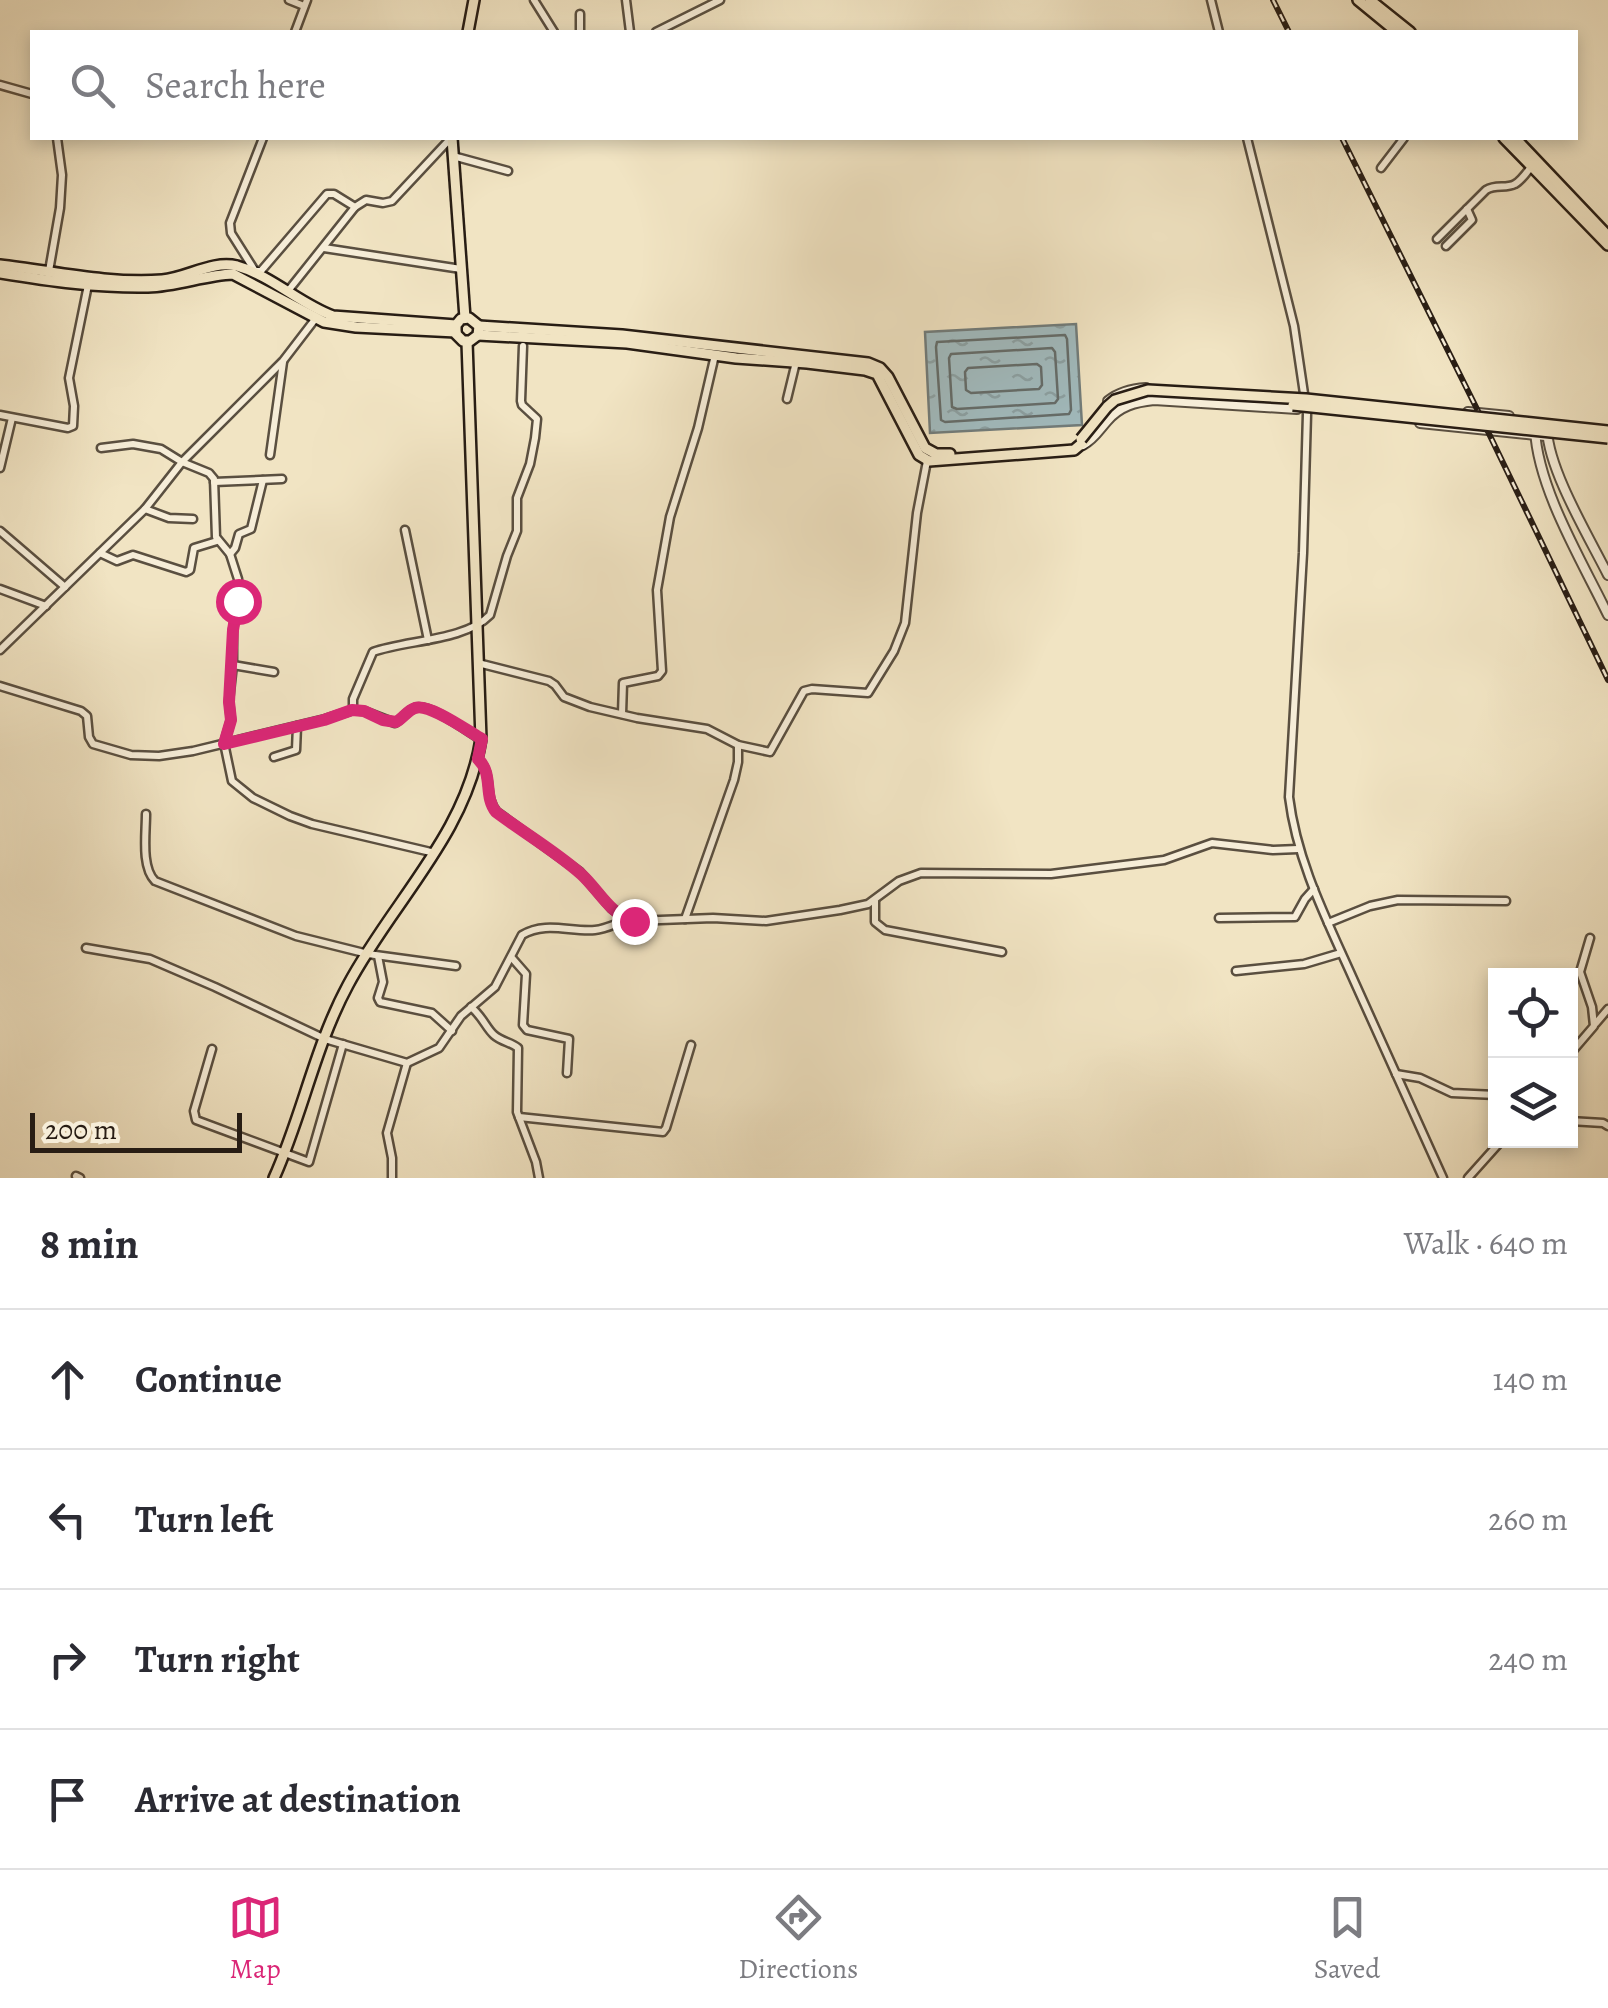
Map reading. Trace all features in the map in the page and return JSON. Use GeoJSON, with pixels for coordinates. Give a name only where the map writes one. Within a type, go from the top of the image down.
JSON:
{"type":"FeatureCollection","features":[{"type":"Feature","properties":{"kind":"main road"},"geometry":{"type":"LineString","coordinates":[[468,30],[474,0]]}},
{"type":"Feature","properties":{"kind":"main road"},"geometry":{"type":"LineString","coordinates":[[1358,0],[1393,30]]}},
{"type":"Feature","properties":{"kind":"main road"},"geometry":{"type":"LineString","coordinates":[[1370,0],[1408,30]]}},
{"type":"Feature","properties":{"kind":"main road"},"geometry":{"type":"LineString","coordinates":[[452,140],[462,270],[459,338],[467,342]]}},
{"type":"Feature","properties":{"kind":"main road"},"geometry":{"type":"LineString","coordinates":[[1506,140],[1608,246]]}},
{"type":"Feature","properties":{"kind":"main road"},"geometry":{"type":"LineString","coordinates":[[1517,140],[1608,236]]}},
{"type":"Feature","properties":{"kind":"main road"},"geometry":{"type":"LineString","coordinates":[[0,265],[89,277],[163,280],[228,265],[253,273],[333,316],[459,325]]}},
{"type":"Feature","properties":{"kind":"main road"},"geometry":{"type":"LineString","coordinates":[[0,273],[148,287],[233,274],[324,322],[356,327],[459,325],[473,319],[478,330]]}},
{"type":"Feature","properties":{"kind":"main road"},"geometry":{"type":"LineString","coordinates":[[478,330],[864,370],[877,374],[919,454],[927,460],[1074,450],[1115,400],[1148,390],[1306,399],[1608,435]]}},
{"type":"Feature","properties":{"kind":"main road"},"geometry":{"type":"LineString","coordinates":[[274,1178],[347,986],[373,955],[435,853],[464,802],[478,759],[482,739],[467,342],[478,330],[622,335],[868,363],[880,368],[888,378],[925,448],[936,454],[1060,446],[1081,441]]}},
{"type":"Feature","properties":{"kind":"street"},"geometry":{"type":"LineString","coordinates":[[289,0],[306,3],[296,30]]}},
{"type":"Feature","properties":{"kind":"street"},"geometry":{"type":"LineString","coordinates":[[534,0],[553,30]]}},
{"type":"Feature","properties":{"kind":"street"},"geometry":{"type":"LineString","coordinates":[[626,0],[630,30]]}},
{"type":"Feature","properties":{"kind":"street"},"geometry":{"type":"LineString","coordinates":[[660,30],[720,0]]}},
{"type":"Feature","properties":{"kind":"street"},"geometry":{"type":"LineString","coordinates":[[1211,0],[1219,30]]}},
{"type":"Feature","properties":{"kind":"street"},"geometry":{"type":"LineString","coordinates":[[580,14],[580,30]]}},
{"type":"Feature","properties":{"kind":"street"},"geometry":{"type":"LineString","coordinates":[[0,86],[30,94]]}},
{"type":"Feature","properties":{"kind":"street"},"geometry":{"type":"LineString","coordinates":[[49,272],[60,208],[62,175],[57,140]]}},
{"type":"Feature","properties":{"kind":"street"},"geometry":{"type":"LineString","coordinates":[[262,140],[230,223],[231,233],[255,270],[261,270],[328,194],[355,207]]}},
{"type":"Feature","properties":{"kind":"street"},"geometry":{"type":"LineString","coordinates":[[287,292],[355,207],[366,200],[392,200],[450,140]]}},
{"type":"Feature","properties":{"kind":"street"},"geometry":{"type":"LineString","coordinates":[[1248,140],[1294,326],[1306,409],[1289,797],[1298,849],[1443,1178]]}},
{"type":"Feature","properties":{"kind":"street"},"geometry":{"type":"LineString","coordinates":[[1382,168],[1400,140]]}},
{"type":"Feature","properties":{"kind":"street"},"geometry":{"type":"LineString","coordinates":[[453,156],[508,171]]}},
{"type":"Feature","properties":{"kind":"street"},"geometry":{"type":"LineString","coordinates":[[1437,239],[1492,186],[1512,186],[1532,166]]}},
{"type":"Feature","properties":{"kind":"street"},"geometry":{"type":"LineString","coordinates":[[1446,246],[1472,220],[1467,209]]}},
{"type":"Feature","properties":{"kind":"street"},"geometry":{"type":"LineString","coordinates":[[324,248],[462,270]]}},
{"type":"Feature","properties":{"kind":"street"},"geometry":{"type":"LineString","coordinates":[[0,416],[73,426],[69,378],[88,284]]}},
{"type":"Feature","properties":{"kind":"street"},"geometry":{"type":"LineString","coordinates":[[0,650],[145,508],[182,462],[284,361],[316,318]]}},
{"type":"Feature","properties":{"kind":"street"},"geometry":{"type":"LineString","coordinates":[[352,710],[352,699],[373,652],[428,640],[490,616],[517,531],[517,498],[536,438],[537,419],[521,401],[523,346]]}},
{"type":"Feature","properties":{"kind":"street"},"geometry":{"type":"LineString","coordinates":[[622,714],[623,683],[658,676],[662,671],[657,590],[670,517],[698,428],[715,355]]}},
{"type":"Feature","properties":{"kind":"street"},"geometry":{"type":"LineString","coordinates":[[270,455],[284,361]]}},
{"type":"Feature","properties":{"kind":"street"},"geometry":{"type":"LineString","coordinates":[[788,399],[796,362]]}},
{"type":"Feature","properties":{"kind":"street"},"geometry":{"type":"LineString","coordinates":[[1081,441],[1102,407],[1116,395],[1154,387],[1305,396],[1534,419],[1608,435]]}},
{"type":"Feature","properties":{"kind":"street"},"geometry":{"type":"LineString","coordinates":[[1081,441],[1092,440],[1116,411],[1141,402],[1306,409],[1547,436],[1608,435]]}},
{"type":"Feature","properties":{"kind":"street"},"geometry":{"type":"LineString","coordinates":[[0,468],[12,418]]}},
{"type":"Feature","properties":{"kind":"street"},"geometry":{"type":"LineString","coordinates":[[1534,419],[1542,470],[1608,615]]}},
{"type":"Feature","properties":{"kind":"street"},"geometry":{"type":"LineString","coordinates":[[1547,421],[1547,436],[1559,475],[1608,575]]}},
{"type":"Feature","properties":{"kind":"street"},"geometry":{"type":"LineString","coordinates":[[102,448],[140,444],[167,452],[208,474],[214,482],[217,541],[230,554],[239,591],[233,630],[231,720],[224,744],[232,781],[253,798],[312,824],[435,853]]}},
{"type":"Feature","properties":{"kind":"street"},"geometry":{"type":"LineString","coordinates":[[478,663],[549,681],[564,697],[590,707],[707,729],[738,745],[773,750],[800,696],[808,689],[862,694],[870,690],[894,651],[905,623],[927,460]]}},
{"type":"Feature","properties":{"kind":"street"},"geometry":{"type":"LineString","coordinates":[[214,482],[282,479]]}},
{"type":"Feature","properties":{"kind":"street"},"geometry":{"type":"LineString","coordinates":[[230,554],[239,534],[250,530],[262,480]]}},
{"type":"Feature","properties":{"kind":"street"},"geometry":{"type":"LineString","coordinates":[[145,508],[169,518],[193,519]]}},
{"type":"Feature","properties":{"kind":"street"},"geometry":{"type":"LineString","coordinates":[[405,530],[428,640]]}},
{"type":"Feature","properties":{"kind":"street"},"geometry":{"type":"LineString","coordinates":[[0,531],[66,586]]}},
{"type":"Feature","properties":{"kind":"street"},"geometry":{"type":"LineString","coordinates":[[100,554],[117,560],[133,555],[186,572],[190,570],[194,548],[217,541]]}},
{"type":"Feature","properties":{"kind":"street"},"geometry":{"type":"LineString","coordinates":[[0,589],[46,606]]}},
{"type":"Feature","properties":{"kind":"street"},"geometry":{"type":"LineString","coordinates":[[233,665],[274,672]]}},
{"type":"Feature","properties":{"kind":"street"},"geometry":{"type":"LineString","coordinates":[[0,686],[81,711],[87,716],[92,744],[147,756],[194,751],[352,710],[396,722],[414,708],[426,707],[482,739]]}},
{"type":"Feature","properties":{"kind":"street"},"geometry":{"type":"LineString","coordinates":[[274,757],[296,750],[297,726]]}},
{"type":"Feature","properties":{"kind":"street"},"geometry":{"type":"LineString","coordinates":[[685,919],[734,780],[738,745]]}},
{"type":"Feature","properties":{"kind":"street"},"geometry":{"type":"LineString","coordinates":[[478,759],[486,768],[489,802],[496,812],[580,872],[611,908],[628,920]]}},
{"type":"Feature","properties":{"kind":"street"},"geometry":{"type":"LineString","coordinates":[[146,814],[147,868],[155,881],[296,936],[373,955],[456,966]]}},
{"type":"Feature","properties":{"kind":"street"},"geometry":{"type":"LineString","coordinates":[[86,948],[150,959],[325,1039],[407,1063],[439,1048],[458,1019],[495,987],[522,935],[531,930],[551,926],[593,930],[628,920],[766,921],[860,906],[876,900],[899,881],[921,873],[1051,874],[1164,860],[1212,843],[1298,849]]}},
{"type":"Feature","properties":{"kind":"street"},"geometry":{"type":"LineString","coordinates":[[1219,918],[1295,917],[1314,889]]}},
{"type":"Feature","properties":{"kind":"street"},"geometry":{"type":"LineString","coordinates":[[876,900],[875,922],[885,930],[1002,952]]}},
{"type":"Feature","properties":{"kind":"street"},"geometry":{"type":"LineString","coordinates":[[1328,923],[1370,906],[1398,900],[1506,901]]}},
{"type":"Feature","properties":{"kind":"street"},"geometry":{"type":"LineString","coordinates":[[1590,938],[1580,972],[1592,1006],[1594,1026]]}},
{"type":"Feature","properties":{"kind":"street"},"geometry":{"type":"LineString","coordinates":[[1236,971],[1304,964],[1341,953]]}},
{"type":"Feature","properties":{"kind":"street"},"geometry":{"type":"LineString","coordinates":[[373,955],[383,982],[380,1002],[432,1013],[452,1031]]}},
{"type":"Feature","properties":{"kind":"street"},"geometry":{"type":"LineString","coordinates":[[512,958],[526,974],[523,1025],[528,1030],[570,1040],[567,1073]]}},
{"type":"Feature","properties":{"kind":"street"},"geometry":{"type":"LineString","coordinates":[[471,1007],[498,1038],[518,1048],[519,1117],[539,1178]]}},
{"type":"Feature","properties":{"kind":"street"},"geometry":{"type":"LineString","coordinates":[[1578,1045],[1608,1009]]}},
{"type":"Feature","properties":{"kind":"street"},"geometry":{"type":"LineString","coordinates":[[212,1050],[194,1112],[196,1120],[306,1162],[311,1160],[343,1044]]}},
{"type":"Feature","properties":{"kind":"street"},"geometry":{"type":"LineString","coordinates":[[519,1117],[662,1132],[691,1045]]}},
{"type":"Feature","properties":{"kind":"street"},"geometry":{"type":"LineString","coordinates":[[392,1178],[387,1134],[407,1063]]}},
{"type":"Feature","properties":{"kind":"street"},"geometry":{"type":"LineString","coordinates":[[1396,1074],[1420,1078],[1452,1093],[1488,1095]]}},
{"type":"Feature","properties":{"kind":"street"},"geometry":{"type":"LineString","coordinates":[[1578,1121],[1608,1126]]}},
{"type":"Feature","properties":{"kind":"street"},"geometry":{"type":"LineString","coordinates":[[1468,1178],[1495,1148]]}},
{"type":"Feature","properties":{"kind":"water"},"geometry":{"type":"Polygon","coordinates":[[[1076,324],[1082,425],[930,433],[925,332],[1076,324]]]}},
{"type":"Feature","properties":{"kind":"railway"},"geometry":{"type":"LineString","coordinates":[[1273,0],[1288,30]]}},
{"type":"Feature","properties":{"kind":"railway"},"geometry":{"type":"LineString","coordinates":[[1343,140],[1608,680]]}},
{"type":"Feature","properties":{"kind":"route"},"geometry":{"type":"LineString","coordinates":[[238,601],[233,630],[231,720],[224,744],[352,710],[396,722],[410,710],[426,707],[482,739],[478,759],[486,768],[489,802],[496,812],[580,872],[611,908],[634,921]]}}]}
